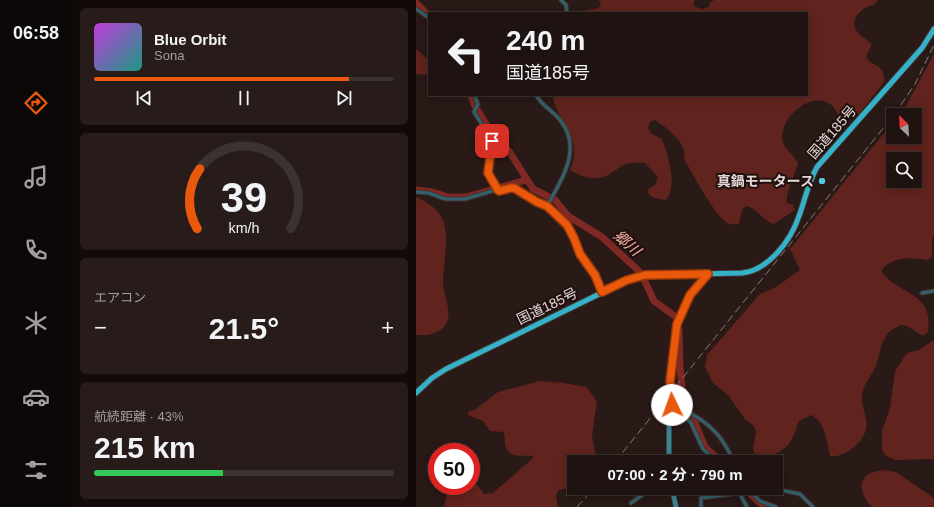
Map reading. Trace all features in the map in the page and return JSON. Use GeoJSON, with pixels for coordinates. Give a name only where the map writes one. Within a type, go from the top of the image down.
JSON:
{"type":"FeatureCollection","features":[{"type":"Feature","properties":{"kind":"highway","name":"国道185号"},"geometry":{"type":"LineString","coordinates":[[416,393],[432,378],[446,369],[637,276],[748,272],[763,266],[770,259],[797,222],[809,184],[817,167],[922,48],[934,29]]}},
{"type":"Feature","properties":{"kind":"main road"},"geometry":{"type":"LineString","coordinates":[[669,455],[669,417],[674,398],[670,382],[678,322],[690,295],[708,274]]}},
{"type":"Feature","properties":{"kind":"main road"},"geometry":{"type":"LineString","coordinates":[[673,495],[676,507]]}},
{"type":"Feature","properties":{"kind":"street"},"geometry":{"type":"LineString","coordinates":[[561,0],[566,5],[567,12]]}},
{"type":"Feature","properties":{"kind":"street"},"geometry":{"type":"LineString","coordinates":[[416,9],[428,17]]}},
{"type":"Feature","properties":{"kind":"street"},"geometry":{"type":"LineString","coordinates":[[474,96],[477,107],[474,112],[492,141],[488,173],[498,189]]}},
{"type":"Feature","properties":{"kind":"street"},"geometry":{"type":"LineString","coordinates":[[537,96],[562,123],[570,143],[567,168],[554,196],[547,206]]}},
{"type":"Feature","properties":{"kind":"street"},"geometry":{"type":"LineString","coordinates":[[416,192],[429,193],[445,200],[465,199],[498,189],[514,188],[537,202],[547,206],[567,225],[580,254],[595,275],[602,292]]}},
{"type":"Feature","properties":{"kind":"street"},"geometry":{"type":"LineString","coordinates":[[922,293],[934,291]]}},
{"type":"Feature","properties":{"kind":"street"},"geometry":{"type":"LineString","coordinates":[[669,417],[687,415],[699,418],[719,434],[730,455]]}},
{"type":"Feature","properties":{"kind":"street"},"geometry":{"type":"LineString","coordinates":[[687,415],[703,449],[709,455]]}},
{"type":"Feature","properties":{"kind":"street"},"geometry":{"type":"LineString","coordinates":[[783,491],[800,494],[813,507]]}},
{"type":"Feature","properties":{"kind":"street"},"geometry":{"type":"LineString","coordinates":[[631,503],[642,495]]}},
{"type":"Feature","properties":{"kind":"street"},"geometry":{"type":"LineString","coordinates":[[701,507],[701,498],[724,495]]}},
{"type":"Feature","properties":{"kind":"street"},"geometry":{"type":"LineString","coordinates":[[741,495],[747,507]]}},
{"type":"Feature","properties":{"kind":"street"},"geometry":{"type":"LineString","coordinates":[[754,495],[760,501],[776,507]]}},
{"type":"Feature","properties":{"kind":"shaded area"},"geometry":{"type":"Polygon","coordinates":[[[598,0],[695,0],[693,5],[701,9],[709,7],[710,2],[715,0],[878,0],[860,12],[856,17],[854,26],[858,33],[872,44],[866,57],[871,63],[880,68],[884,76],[884,82],[860,113],[841,119],[832,105],[822,101],[814,101],[798,108],[787,122],[783,130],[782,138],[784,145],[798,164],[787,199],[787,203],[793,205],[795,210],[774,224],[750,207],[746,206],[742,210],[739,224],[731,224],[724,221],[711,205],[684,159],[685,153],[680,142],[671,132],[655,120],[650,122],[648,128],[652,134],[662,139],[671,170],[672,179],[670,194],[666,200],[654,198],[649,194],[648,189],[655,185],[658,177],[645,163],[627,164],[621,166],[608,175],[599,178],[584,177],[570,170],[574,156],[573,143],[568,129],[554,102],[553,96],[808,96],[808,12],[582,12],[599,8],[601,2],[598,0]]]}},
{"type":"Feature","properties":{"kind":"shaded area"},"geometry":{"type":"Polygon","coordinates":[[[416,49],[428,59],[428,75],[416,74],[416,49]]]}},
{"type":"Feature","properties":{"kind":"shaded area"},"geometry":{"type":"Polygon","coordinates":[[[934,54],[934,236],[932,239],[932,257],[928,260],[909,258],[896,260],[885,266],[881,271],[896,285],[913,295],[926,308],[928,332],[923,336],[907,326],[901,325],[892,329],[887,334],[882,343],[874,369],[862,393],[866,429],[857,444],[847,452],[841,455],[830,456],[822,427],[816,418],[811,415],[799,421],[791,442],[782,450],[770,455],[755,455],[753,449],[756,432],[754,426],[745,419],[728,395],[713,383],[705,367],[707,355],[760,294],[776,287],[800,270],[790,249],[886,131],[886,144],[922,144],[922,108],[904,108],[934,54]]]}},
{"type":"Feature","properties":{"kind":"shaded area"},"geometry":{"type":"Polygon","coordinates":[[[416,197],[437,210],[443,220],[446,237],[443,287],[448,309],[448,319],[446,324],[437,332],[424,335],[416,335],[416,197]]]}},
{"type":"Feature","properties":{"kind":"shaded area"},"geometry":{"type":"Polygon","coordinates":[[[934,340],[934,459],[895,460],[885,455],[882,450],[882,431],[890,408],[895,371],[907,353],[919,350],[934,340]]]}},
{"type":"Feature","properties":{"kind":"shaded area"},"geometry":{"type":"Polygon","coordinates":[[[540,381],[564,383],[586,387],[597,401],[592,436],[596,455],[567,455],[567,488],[559,490],[556,495],[558,507],[444,507],[447,495],[480,495],[480,488],[484,494],[493,493],[533,458],[532,456],[512,454],[507,449],[503,432],[490,431],[483,421],[468,415],[468,412],[476,409],[498,392],[540,381]]]}},
{"type":"Feature","properties":{"kind":"shaded area"},"geometry":{"type":"Polygon","coordinates":[[[884,470],[896,472],[934,498],[934,507],[872,507],[864,497],[862,488],[863,480],[866,476],[874,472],[884,470]]]}},
{"type":"Feature","properties":{"kind":"waterway","name":"郷川"},"geometry":{"type":"LineString","coordinates":[[416,3],[428,15]]}},
{"type":"Feature","properties":{"kind":"waterway","name":"郷川"},"geometry":{"type":"LineString","coordinates":[[471,96],[475,106],[494,137],[509,151],[533,189],[555,200],[568,216],[602,237],[641,273],[654,301],[676,317],[679,330],[680,368],[684,407],[695,423],[705,447],[714,455]]}},
{"type":"Feature","properties":{"kind":"waterway"},"geometry":{"type":"LineString","coordinates":[[416,190],[432,192],[448,197],[466,197],[526,180]]}},
{"type":"Feature","properties":{"kind":"waterway","name":"郷川"},"geometry":{"type":"LineString","coordinates":[[751,495],[760,503],[770,507]]}},
{"type":"Feature","properties":{"kind":"railway"},"geometry":{"type":"LineString","coordinates":[[899,108],[915,84],[934,45]]}},
{"type":"Feature","properties":{"kind":"railway"},"geometry":{"type":"LineString","coordinates":[[621,455],[886,125]]}},
{"type":"Feature","properties":{"kind":"railway"},"geometry":{"type":"LineString","coordinates":[[577,507],[588,495]]}},
{"type":"Feature","properties":{"kind":"place","name":"真鍋モータース"},"geometry":{"type":"Point","coordinates":[822,181]}},
{"type":"Feature","properties":{"kind":"route"},"geometry":{"type":"LineString","coordinates":[[492,141],[488,173],[498,190],[514,188],[537,202],[547,206],[560,217],[573,235],[580,254],[595,275],[602,292],[634,277],[645,275],[708,274],[690,295],[677,324],[670,382],[674,398],[672,405]]}}]}
